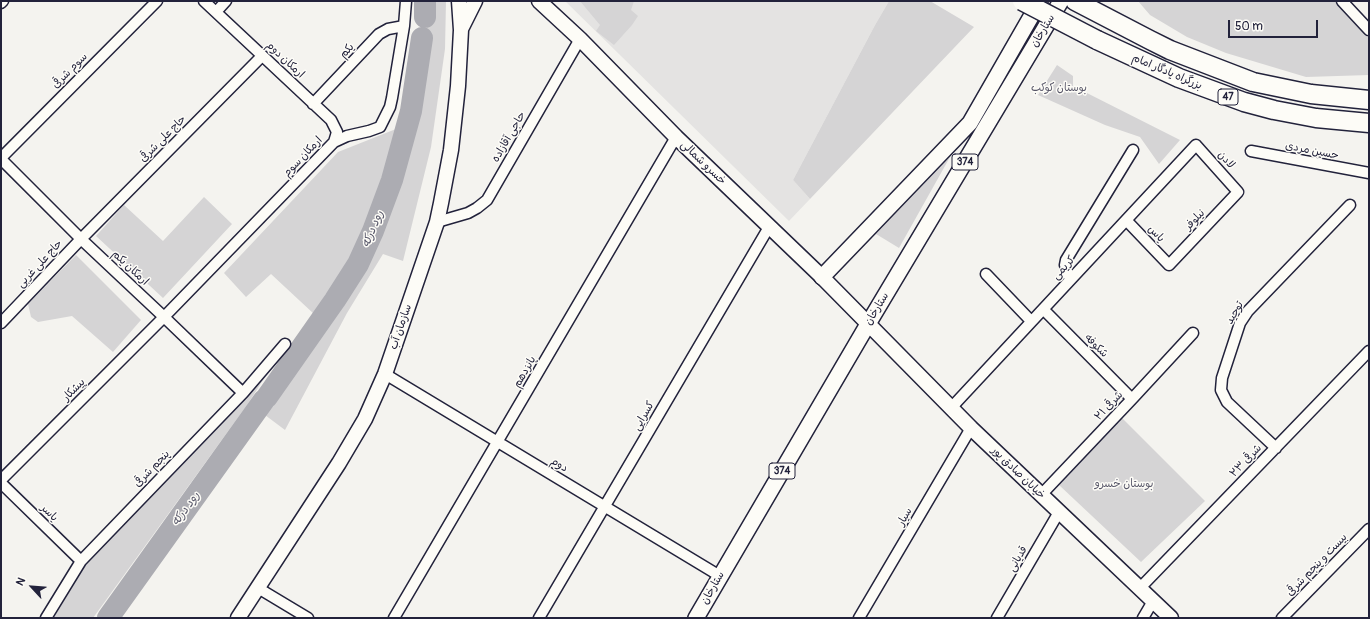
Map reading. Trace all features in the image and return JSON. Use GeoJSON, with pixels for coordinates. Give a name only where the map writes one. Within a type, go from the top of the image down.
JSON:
{"type":"FeatureCollection","features":[{"type":"Feature","properties":{"kind":"highway","name":"بزرگراه یادگار امام"},"geometry":{"type":"LineString","coordinates":[[1022,1],[1097,40],[1179,78],[1244,102],[1274,110],[1316,118],[1369,123]]}},
{"type":"Feature","properties":{"kind":"highway","name":"بزرگراه یادگار امام"},"geometry":{"type":"LineString","coordinates":[[1075,1],[1170,50],[1253,82],[1311,94],[1337,98],[1369,100]]}},
{"type":"Feature","properties":{"kind":"main road","name":"سازمان آب"},"geometry":{"type":"LineString","coordinates":[[238,618],[346,451],[365,419],[385,374],[437,222],[451,150],[458,86],[461,30],[459,1]]}},
{"type":"Feature","properties":{"kind":"main road"},"geometry":{"type":"LineString","coordinates":[[461,30],[465,18],[475,1]]}},
{"type":"Feature","properties":{"kind":"main road","name":"خسرو شمالی"},"geometry":{"type":"LineString","coordinates":[[539,1],[580,39],[676,138],[822,277],[868,324]]}},
{"type":"Feature","properties":{"kind":"main road","name":"ستارخان"},"geometry":{"type":"LineString","coordinates":[[822,277],[970,123],[1040,1]]}},
{"type":"Feature","properties":{"kind":"main road","name":"ستارخان"},"geometry":{"type":"LineString","coordinates":[[696,618],[868,324],[1061,1]]}},
{"type":"Feature","properties":{"kind":"main road","name":"خیابان صادق پور"},"geometry":{"type":"LineString","coordinates":[[868,324],[971,428],[1171,618]]}},
{"type":"Feature","properties":{"kind":"street","name":"سوم شرقی"},"geometry":{"type":"LineString","coordinates":[[1,159],[157,1]]}},
{"type":"Feature","properties":{"kind":"street","name":"ارمکان دوم"},"geometry":{"type":"LineString","coordinates":[[204,1],[334,124],[337,132],[334,142]]}},
{"type":"Feature","properties":{"kind":"street"},"geometry":{"type":"LineString","coordinates":[[216,12],[226,1]]}},
{"type":"Feature","properties":{"kind":"street","name":"ارمکان سوم"},"geometry":{"type":"LineString","coordinates":[[164,316],[334,142],[347,136],[377,129],[383,124],[392,98],[404,26],[406,1]]}},
{"type":"Feature","properties":{"kind":"street"},"geometry":{"type":"LineString","coordinates":[[1342,1],[1369,30]]}},
{"type":"Feature","properties":{"kind":"street","name":"یکم"},"geometry":{"type":"LineString","coordinates":[[314,104],[380,34],[388,29],[404,26]]}},
{"type":"Feature","properties":{"kind":"street","name":"حاجی آقازاده"},"geometry":{"type":"LineString","coordinates":[[437,222],[468,213],[487,200],[580,39]]}},
{"type":"Feature","properties":{"kind":"street","name":"حاج علی شرقی"},"geometry":{"type":"LineString","coordinates":[[81,239],[262,56]]}},
{"type":"Feature","properties":{"kind":"street","name":"پانزدهم"},"geometry":{"type":"LineString","coordinates":[[394,618],[676,138]]}},
{"type":"Feature","properties":{"kind":"street","name":"لادن"},"geometry":{"type":"LineString","coordinates":[[1196,145],[1238,192]]}},
{"type":"Feature","properties":{"kind":"street","name":"کریمی"},"geometry":{"type":"LineString","coordinates":[[951,408],[1196,145]]}},
{"type":"Feature","properties":{"kind":"street"},"geometry":{"type":"LineString","coordinates":[[1070,280],[1065,265],[1066,260],[1133,150]]}},
{"type":"Feature","properties":{"kind":"street","name":"حسین مردی"},"geometry":{"type":"LineString","coordinates":[[1252,152],[1369,173]]}},
{"type":"Feature","properties":{"kind":"street","name":"ارمکان یکم"},"geometry":{"type":"LineString","coordinates":[[1,159],[81,239],[164,316],[243,393]]}},
{"type":"Feature","properties":{"kind":"street","name":"نیلوفر"},"geometry":{"type":"LineString","coordinates":[[1169,265],[1238,192]]}},
{"type":"Feature","properties":{"kind":"street","name":"توحید"},"geometry":{"type":"LineString","coordinates":[[1276,448],[1227,402],[1221,390],[1222,378],[1240,323],[1248,311],[1350,205]]}},
{"type":"Feature","properties":{"kind":"street","name":"یاس"},"geometry":{"type":"LineString","coordinates":[[1126,220],[1169,265]]}},
{"type":"Feature","properties":{"kind":"street","name":"کسرایی"},"geometry":{"type":"LineString","coordinates":[[539,618],[769,227]]}},
{"type":"Feature","properties":{"kind":"street","name":"حاج علی غربی"},"geometry":{"type":"LineString","coordinates":[[1,323],[81,239]]}},
{"type":"Feature","properties":{"kind":"street"},"geometry":{"type":"LineString","coordinates":[[986,274],[1031,321]]}},
{"type":"Feature","properties":{"kind":"street","name":"شکوفه"},"geometry":{"type":"LineString","coordinates":[[1043,309],[1132,399]]}},
{"type":"Feature","properties":{"kind":"street","name":"پیشکار"},"geometry":{"type":"LineString","coordinates":[[1,481],[164,316]]}},
{"type":"Feature","properties":{"kind":"street","name":"۲۱ شرقی"},"geometry":{"type":"LineString","coordinates":[[1041,495],[1193,333]]}},
{"type":"Feature","properties":{"kind":"street","name":"پنجم شرقی"},"geometry":{"type":"LineString","coordinates":[[46,618],[81,561],[243,393],[285,344]]}},
{"type":"Feature","properties":{"kind":"street","name":"۲۳ شرقی"},"geometry":{"type":"LineString","coordinates":[[1140,588],[1369,351]]}},
{"type":"Feature","properties":{"kind":"street","name":"دوم"},"geometry":{"type":"LineString","coordinates":[[385,374],[720,576]]}},
{"type":"Feature","properties":{"kind":"street","name":"سیار"},"geometry":{"type":"LineString","coordinates":[[859,618],[971,428]]}},
{"type":"Feature","properties":{"kind":"street","name":"یاسر"},"geometry":{"type":"LineString","coordinates":[[1,481],[81,561]]}},
{"type":"Feature","properties":{"kind":"street","name":"قدیانی"},"geometry":{"type":"LineString","coordinates":[[997,618],[1059,512]]}},
{"type":"Feature","properties":{"kind":"street","name":"بیست و پنجم شرقی"},"geometry":{"type":"LineString","coordinates":[[1282,618],[1369,529]]}},
{"type":"Feature","properties":{"kind":"street"},"geometry":{"type":"LineString","coordinates":[[258,588],[308,618]]}},
{"type":"Feature","properties":{"kind":"street"},"geometry":{"type":"LineString","coordinates":[[1143,618],[1153,601]]}},
{"type":"Feature","properties":{"kind":"shaded area"},"geometry":{"type":"Polygon","coordinates":[[[565,1],[889,1],[793,180],[810,199],[789,221],[565,1]]]}},
{"type":"Feature","properties":{"kind":"green space"},"geometry":{"type":"Polygon","coordinates":[[[429,1],[446,1],[445,49],[431,147],[403,261],[383,254],[347,313],[285,430],[261,412],[358,271],[400,174],[423,77],[429,1]]]}},
{"type":"Feature","properties":{"kind":"green space"},"geometry":{"type":"Polygon","coordinates":[[[580,1],[634,1],[631,10],[638,16],[614,45],[596,31],[600,25],[580,1]]]}},
{"type":"Feature","properties":{"kind":"green space"},"geometry":{"type":"Polygon","coordinates":[[[889,1],[930,1],[974,27],[810,199],[793,180],[889,1]]]}},
{"type":"Feature","properties":{"kind":"green space"},"geometry":{"type":"Polygon","coordinates":[[[1138,1],[1334,1],[1369,38],[1369,75],[1306,77],[1226,53],[1187,37],[1150,15],[1138,1]]]}},
{"type":"Feature","properties":{"kind":"green space","name":"بوستان کوکب"},"geometry":{"type":"Polygon","coordinates":[[[1057,65],[1073,76],[1073,86],[1180,140],[1159,164],[1140,137],[1105,125],[1038,95],[1057,65]]]}},
{"type":"Feature","properties":{"kind":"green space"},"geometry":{"type":"Polygon","coordinates":[[[401,127],[383,190],[353,259],[314,314],[271,274],[246,297],[224,273],[338,152],[401,127]]]}},
{"type":"Feature","properties":{"kind":"green space"},"geometry":{"type":"Polygon","coordinates":[[[950,157],[899,248],[876,234],[950,157]]]}},
{"type":"Feature","properties":{"kind":"green space"},"geometry":{"type":"Polygon","coordinates":[[[204,197],[232,224],[163,298],[96,236],[124,205],[163,241],[204,197]]]}},
{"type":"Feature","properties":{"kind":"green space"},"geometry":{"type":"Polygon","coordinates":[[[76,255],[141,320],[113,352],[72,316],[38,322],[31,317],[28,304],[76,255]]]}},
{"type":"Feature","properties":{"kind":"green space"},"geometry":{"type":"Polygon","coordinates":[[[274,363],[247,405],[93,618],[53,618],[85,566],[274,363]]]}},
{"type":"Feature","properties":{"kind":"green space","name":"بوستان خسرو"},"geometry":{"type":"Polygon","coordinates":[[[1122,418],[1205,501],[1141,562],[1059,485],[1122,418]]]}},
{"type":"Feature","properties":{"kind":"waterway","name":"رود درکه"},"geometry":{"type":"LineString","coordinates":[[425,1],[425,17]]}},
{"type":"Feature","properties":{"kind":"waterway","name":"رود درکه"},"geometry":{"type":"LineString","coordinates":[[267,397],[335,300],[358,264],[373,231],[392,180],[411,111],[422,38]]}},
{"type":"Feature","properties":{"kind":"waterway","name":"رود درکه"},"geometry":{"type":"LineString","coordinates":[[108,618],[264,400]]}}]}
